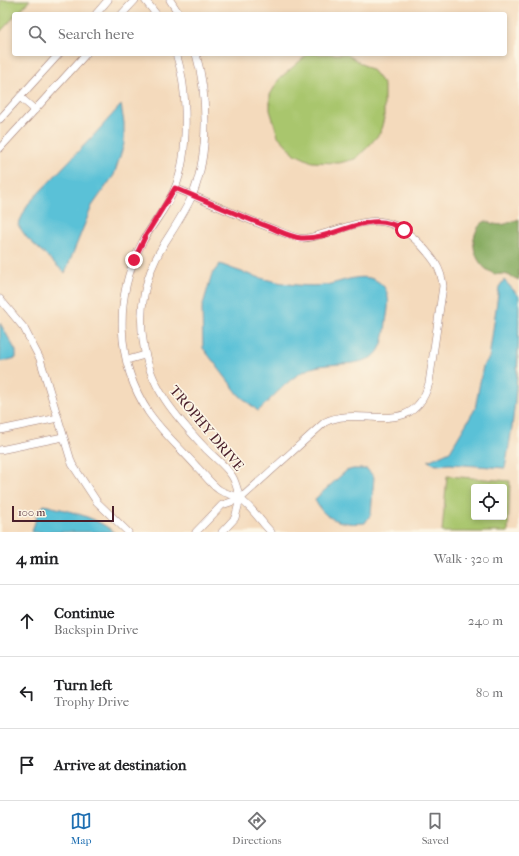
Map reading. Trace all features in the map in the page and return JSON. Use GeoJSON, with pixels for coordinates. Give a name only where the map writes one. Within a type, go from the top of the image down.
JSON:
{"type":"FeatureCollection","features":[{"type":"Feature","properties":{"kind":"street"},"geometry":{"type":"LineString","coordinates":[[98,12],[108,0]]}},
{"type":"Feature","properties":{"kind":"street"},"geometry":{"type":"LineString","coordinates":[[124,12],[135,0]]}},
{"type":"Feature","properties":{"kind":"street"},"geometry":{"type":"LineString","coordinates":[[145,0],[154,12]]}},
{"type":"Feature","properties":{"kind":"street"},"geometry":{"type":"LineString","coordinates":[[170,0],[178,12]]}},
{"type":"Feature","properties":{"kind":"street"},"geometry":{"type":"LineString","coordinates":[[0,119],[57,56]]}},
{"type":"Feature","properties":{"kind":"street"},"geometry":{"type":"LineString","coordinates":[[0,148],[84,56]]}},
{"type":"Feature","properties":{"kind":"street","name":"TROPHY DRIVE"},"geometry":{"type":"LineString","coordinates":[[176,56],[182,84],[185,132],[183,157],[175,188],[142,243],[128,278],[122,318],[127,360],[139,396],[160,428],[218,489],[240,499],[271,532]]}},
{"type":"Feature","properties":{"kind":"street","name":"TROPHY DRIVE"},"geometry":{"type":"LineString","coordinates":[[196,56],[201,80],[204,138],[202,161],[192,195],[158,255],[148,277],[143,300],[142,320],[145,355],[151,375],[161,395],[181,422],[233,476],[240,499]]}},
{"type":"Feature","properties":{"kind":"street"},"geometry":{"type":"LineString","coordinates":[[20,97],[35,110]]}},
{"type":"Feature","properties":{"kind":"street"},"geometry":{"type":"LineString","coordinates":[[175,188],[256,222],[299,238],[312,237],[370,221],[381,221],[394,224],[410,234],[431,255],[437,264],[442,278],[443,292],[429,383],[425,394],[418,403],[402,415],[391,418],[343,416],[325,422],[240,499],[222,506],[196,532]]}},
{"type":"Feature","properties":{"kind":"street"},"geometry":{"type":"LineString","coordinates":[[0,299],[18,320],[35,347],[45,371],[72,464],[84,485],[97,502],[128,532]]}},
{"type":"Feature","properties":{"kind":"street"},"geometry":{"type":"LineString","coordinates":[[127,360],[145,355]]}},
{"type":"Feature","properties":{"kind":"street"},"geometry":{"type":"LineString","coordinates":[[0,430],[58,418]]}},
{"type":"Feature","properties":{"kind":"street"},"geometry":{"type":"LineString","coordinates":[[0,450],[63,437]]}},
{"type":"Feature","properties":{"kind":"street"},"geometry":{"type":"LineString","coordinates":[[222,532],[235,518],[240,499]]}},
{"type":"Feature","properties":{"kind":"green space"},"geometry":{"type":"Polygon","coordinates":[[[0,0],[30,0],[19,12],[12,12],[12,19],[0,32],[0,0]]]}},
{"type":"Feature","properties":{"kind":"green space"},"geometry":{"type":"Polygon","coordinates":[[[306,56],[349,56],[373,71],[384,85],[384,118],[380,133],[355,159],[339,163],[312,162],[295,154],[278,136],[270,110],[270,95],[279,79],[306,56]]]}},
{"type":"Feature","properties":{"kind":"green space"},"geometry":{"type":"Polygon","coordinates":[[[519,219],[519,280],[506,274],[495,274],[485,268],[478,259],[474,249],[474,238],[477,230],[486,221],[499,225],[519,219]]]}},
{"type":"Feature","properties":{"kind":"green space"},"geometry":{"type":"Polygon","coordinates":[[[447,476],[510,481],[508,532],[442,532],[447,476]]]}},
{"type":"Feature","properties":{"kind":"water"},"geometry":{"type":"Polygon","coordinates":[[[121,105],[124,123],[124,144],[114,175],[92,206],[65,273],[27,238],[18,225],[28,204],[121,105]]]}},
{"type":"Feature","properties":{"kind":"water"},"geometry":{"type":"Polygon","coordinates":[[[220,264],[286,284],[313,286],[326,285],[352,278],[365,277],[377,281],[385,289],[388,300],[388,311],[380,349],[374,356],[360,362],[315,367],[299,374],[258,411],[239,395],[203,348],[202,308],[212,274],[220,264]]]}},
{"type":"Feature","properties":{"kind":"water"},"geometry":{"type":"Polygon","coordinates":[[[504,280],[519,296],[515,403],[505,468],[450,464],[436,465],[428,461],[450,451],[475,409],[483,366],[489,358],[499,287],[504,280]]]}},
{"type":"Feature","properties":{"kind":"water"},"geometry":{"type":"Polygon","coordinates":[[[0,323],[16,351],[16,358],[0,362],[0,323]]]}},
{"type":"Feature","properties":{"kind":"water"},"geometry":{"type":"Polygon","coordinates":[[[353,469],[367,469],[374,477],[371,514],[365,523],[342,522],[329,517],[323,512],[315,499],[346,471],[353,469]]]}},
{"type":"Feature","properties":{"kind":"water"},"geometry":{"type":"Polygon","coordinates":[[[44,505],[90,518],[114,532],[32,532],[38,512],[44,505]]]}},
{"type":"Feature","properties":{"kind":"route"},"geometry":{"type":"LineString","coordinates":[[134,260],[146,235],[166,206],[175,188],[256,222],[299,238],[312,237],[363,222],[376,221],[394,224],[404,230]]}}]}
